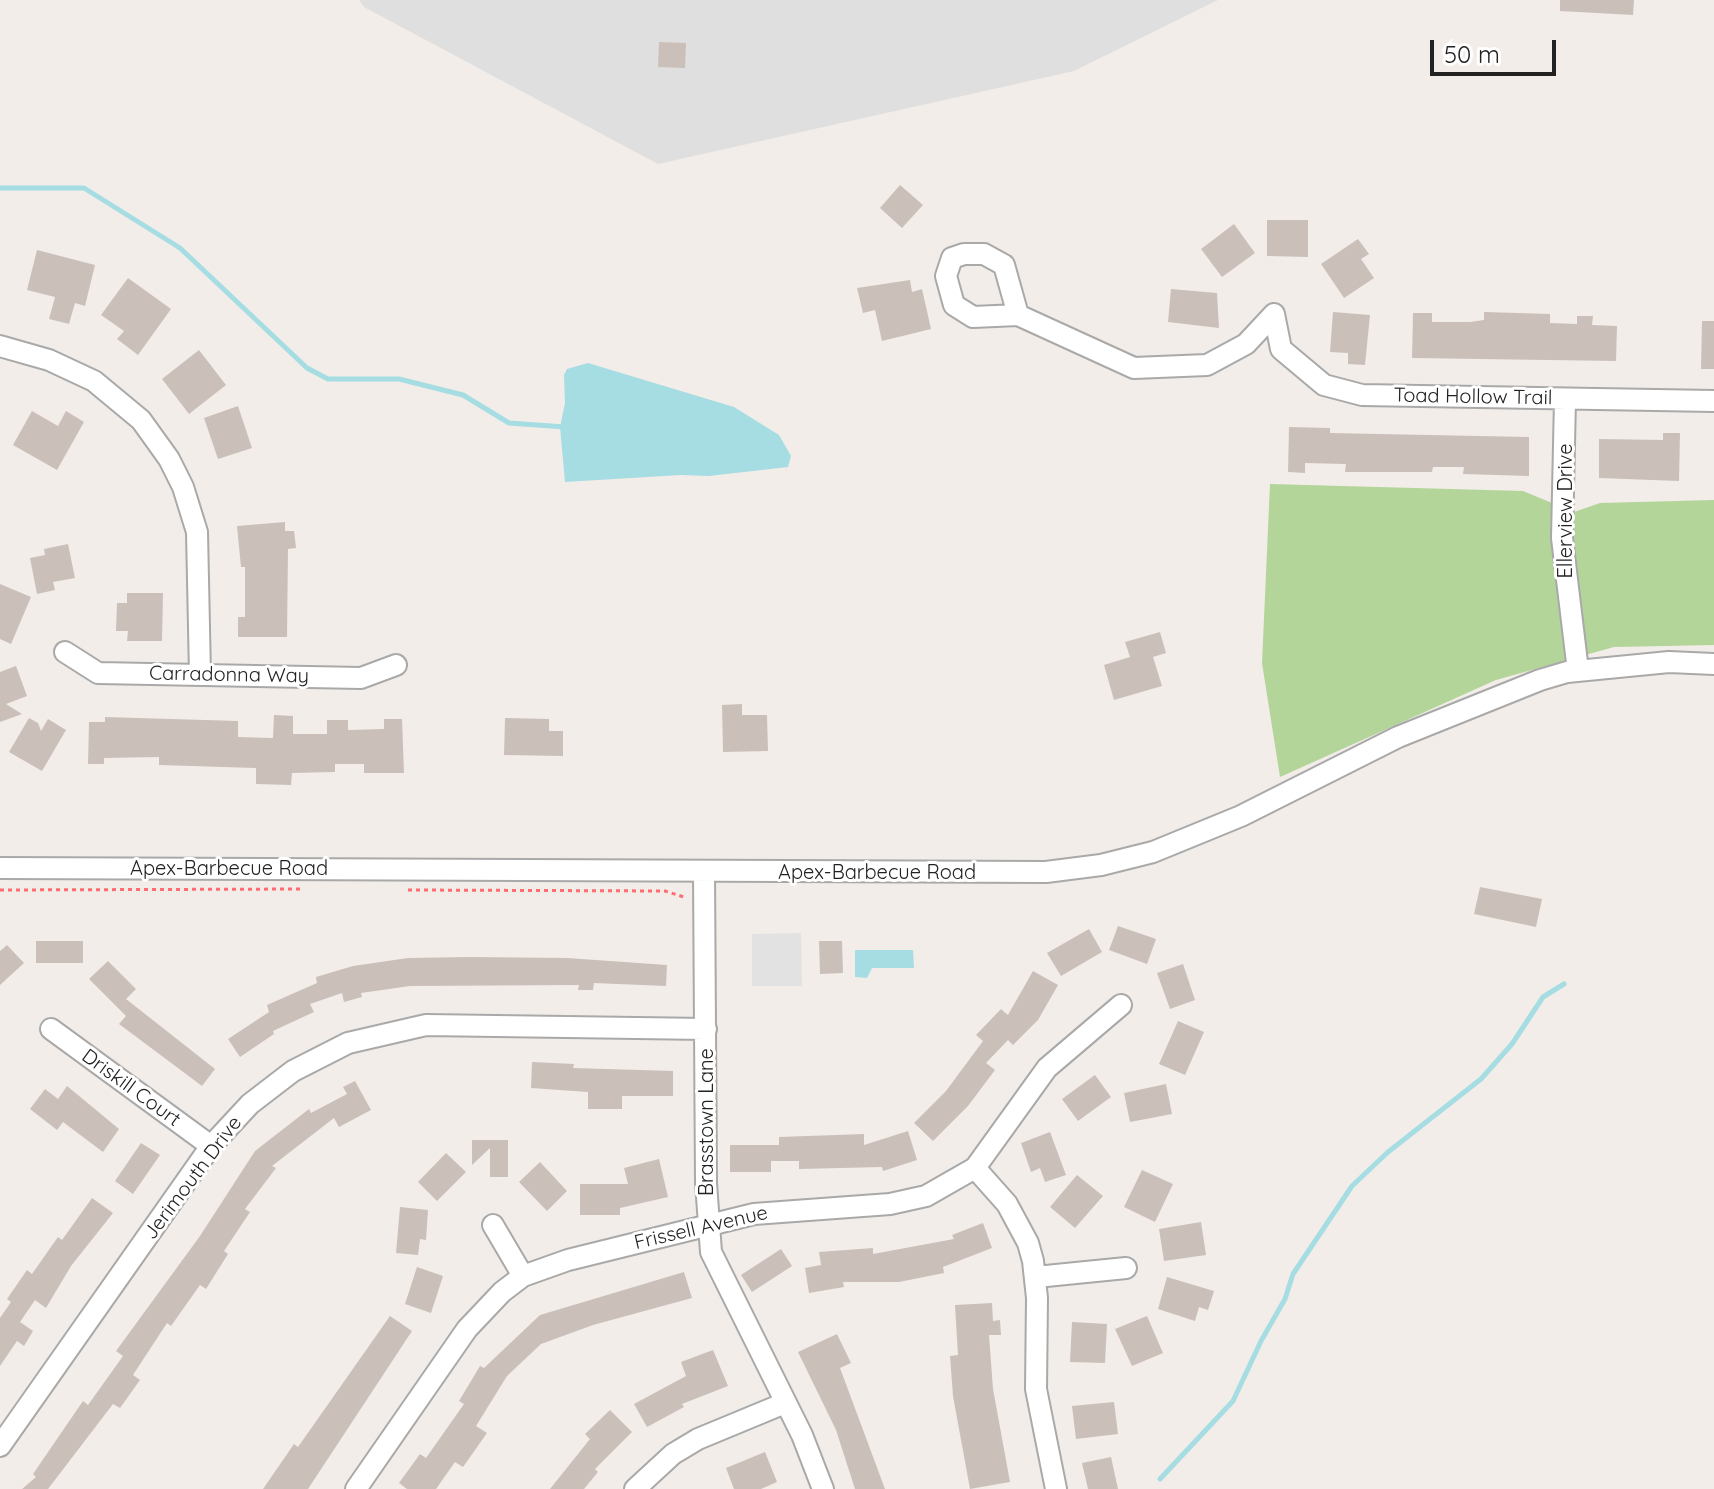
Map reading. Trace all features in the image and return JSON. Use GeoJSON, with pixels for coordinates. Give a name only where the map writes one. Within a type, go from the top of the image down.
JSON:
{"type":"FeatureCollection","features":[{"type":"Feature","properties":{"kind":"street","name":"Toad Hollow Trail"},"geometry":{"type":"LineString","coordinates":[[1018,315],[1134,368],[1207,365],[1246,344],[1274,314],[1281,349],[1324,385],[1362,395],[1714,401]]}},
{"type":"Feature","properties":{"kind":"street"},"geometry":{"type":"LineString","coordinates":[[0,346],[49,360],[94,381],[141,420],[169,459],[183,487],[197,532],[200,675]]}},
{"type":"Feature","properties":{"kind":"street","name":"Ellerview Drive"},"geometry":{"type":"LineString","coordinates":[[1565,399],[1562,538],[1578,671]]}},
{"type":"Feature","properties":{"kind":"street","name":"Carradonna Way"},"geometry":{"type":"LineString","coordinates":[[65,652],[98,673],[361,678],[396,665]]}},
{"type":"Feature","properties":{"kind":"street","name":"Apex-Barbecue Road"},"geometry":{"type":"LineString","coordinates":[[0,868],[1046,872],[1101,865],[1153,852],[1241,816],[1398,737],[1483,700],[1540,680],[1578,671],[1669,662],[1714,664]]}},
{"type":"Feature","properties":{"kind":"street","name":"Brasstown Lane"},"geometry":{"type":"LineString","coordinates":[[704,872],[709,1225],[716,1267],[785,1403],[823,1489]]}},
{"type":"Feature","properties":{"kind":"street","name":"Frissell Avenue"},"geometry":{"type":"LineString","coordinates":[[356,1489],[467,1329],[502,1292],[523,1276],[568,1260],[709,1225],[781,1210],[907,1201],[945,1186],[975,1168],[1047,1068],[1121,1005]]}},
{"type":"Feature","properties":{"kind":"street","name":"Jerimouth Drive"},"geometry":{"type":"LineString","coordinates":[[0,1446],[23,1418],[211,1146],[250,1104],[293,1071],[348,1043],[402,1028],[449,1023],[706,1029]]}},
{"type":"Feature","properties":{"kind":"street","name":"Driskill Court"},"geometry":{"type":"LineString","coordinates":[[51,1029],[211,1146]]}},
{"type":"Feature","properties":{"kind":"street"},"geometry":{"type":"LineString","coordinates":[[975,1168],[1018,1221],[1028,1243],[1036,1277],[1036,1389],[1056,1489]]}},
{"type":"Feature","properties":{"kind":"street"},"geometry":{"type":"LineString","coordinates":[[493,1225],[523,1276]]}},
{"type":"Feature","properties":{"kind":"street"},"geometry":{"type":"LineString","coordinates":[[1036,1277],[1126,1268]]}},
{"type":"Feature","properties":{"kind":"street"},"geometry":{"type":"LineString","coordinates":[[635,1489],[655,1468],[685,1446],[785,1403]]}},
{"type":"Feature","properties":{"kind":"path"},"geometry":{"type":"LineString","coordinates":[[0,890],[315,889]]}},
{"type":"Feature","properties":{"kind":"path"},"geometry":{"type":"LineString","coordinates":[[409,890],[665,891],[678,894],[681,899],[687,896]]}},
{"type":"Feature","properties":{"kind":"shaded area"},"geometry":{"type":"Polygon","coordinates":[[[359,0],[1218,0],[1074,71],[658,164],[364,7],[359,0]]]}},
{"type":"Feature","properties":{"kind":"shaded area"},"geometry":{"type":"Polygon","coordinates":[[[801,933],[802,986],[752,986],[752,934],[801,933]]]}},
{"type":"Feature","properties":{"kind":"green space"},"geometry":{"type":"Polygon","coordinates":[[[1270,484],[1523,491],[1574,512],[1600,503],[1714,500],[1714,645],[1614,647],[1496,680],[1280,777],[1262,663],[1270,484]]]}},
{"type":"Feature","properties":{"kind":"water"},"geometry":{"type":"Polygon","coordinates":[[[588,363],[734,407],[779,435],[791,456],[788,467],[709,476],[565,482],[560,427],[565,403],[564,375],[567,369],[588,363]]]}},
{"type":"Feature","properties":{"kind":"water"},"geometry":{"type":"Polygon","coordinates":[[[855,950],[913,950],[914,968],[872,968],[867,978],[855,977],[855,950]]]}},
{"type":"Feature","properties":{"kind":"building"},"geometry":{"type":"Polygon","coordinates":[[[1560,0],[1634,0],[1633,15],[1560,11],[1560,0]]]}},
{"type":"Feature","properties":{"kind":"building"},"geometry":{"type":"Polygon","coordinates":[[[659,42],[686,43],[685,68],[658,67],[659,42]]]}},
{"type":"Feature","properties":{"kind":"building"},"geometry":{"type":"Polygon","coordinates":[[[900,185],[923,205],[902,228],[880,208],[900,185]]]}},
{"type":"Feature","properties":{"kind":"building"},"geometry":{"type":"Polygon","coordinates":[[[1267,220],[1308,220],[1308,257],[1267,256],[1267,220]]]}},
{"type":"Feature","properties":{"kind":"building"},"geometry":{"type":"Polygon","coordinates":[[[1234,224],[1255,253],[1222,277],[1201,249],[1234,224]]]}},
{"type":"Feature","properties":{"kind":"building"},"geometry":{"type":"Polygon","coordinates":[[[1358,239],[1369,254],[1361,259],[1374,278],[1344,298],[1321,264],[1358,239]]]}},
{"type":"Feature","properties":{"kind":"building"},"geometry":{"type":"Polygon","coordinates":[[[37,250],[95,265],[85,306],[75,303],[69,324],[49,319],[55,297],[27,290],[37,250]]]}},
{"type":"Feature","properties":{"kind":"building"},"geometry":{"type":"Polygon","coordinates":[[[128,278],[171,309],[138,355],[117,339],[124,331],[101,315],[128,278]]]}},
{"type":"Feature","properties":{"kind":"building"},"geometry":{"type":"Polygon","coordinates":[[[910,280],[912,292],[922,289],[931,329],[882,341],[875,310],[863,313],[857,288],[910,280]]]}},
{"type":"Feature","properties":{"kind":"building"},"geometry":{"type":"Polygon","coordinates":[[[1171,289],[1217,293],[1219,328],[1168,322],[1171,289]]]}},
{"type":"Feature","properties":{"kind":"building"},"geometry":{"type":"Polygon","coordinates":[[[1333,312],[1370,315],[1365,365],[1348,364],[1348,353],[1330,352],[1333,312]]]}},
{"type":"Feature","properties":{"kind":"building"},"geometry":{"type":"Polygon","coordinates":[[[1484,312],[1550,314],[1550,323],[1577,324],[1577,316],[1593,316],[1592,325],[1617,326],[1616,361],[1412,358],[1413,313],[1432,313],[1432,322],[1470,322],[1484,320],[1484,312]]]}},
{"type":"Feature","properties":{"kind":"building"},"geometry":{"type":"Polygon","coordinates":[[[1702,321],[1714,321],[1714,369],[1701,369],[1702,321]]]}},
{"type":"Feature","properties":{"kind":"building"},"geometry":{"type":"Polygon","coordinates":[[[199,350],[226,385],[189,414],[162,379],[199,350]]]}},
{"type":"Feature","properties":{"kind":"building"},"geometry":{"type":"Polygon","coordinates":[[[238,406],[252,448],[218,459],[204,418],[238,406]]]}},
{"type":"Feature","properties":{"kind":"building"},"geometry":{"type":"Polygon","coordinates":[[[32,411],[58,426],[66,411],[84,422],[57,470],[13,445],[32,411]]]}},
{"type":"Feature","properties":{"kind":"building"},"geometry":{"type":"Polygon","coordinates":[[[1289,427],[1330,428],[1330,433],[1529,437],[1529,476],[1463,474],[1464,467],[1433,467],[1432,472],[1345,472],[1346,464],[1305,463],[1305,473],[1288,472],[1289,427]]]}},
{"type":"Feature","properties":{"kind":"building"},"geometry":{"type":"Polygon","coordinates":[[[1663,433],[1680,433],[1679,481],[1599,478],[1599,439],[1663,440],[1663,433]]]}},
{"type":"Feature","properties":{"kind":"building"},"geometry":{"type":"Polygon","coordinates":[[[285,522],[285,531],[294,531],[296,548],[288,549],[287,637],[238,637],[238,617],[245,617],[245,567],[241,567],[237,526],[285,522]]]}},
{"type":"Feature","properties":{"kind":"building"},"geometry":{"type":"Polygon","coordinates":[[[68,544],[75,578],[53,582],[55,590],[37,594],[30,558],[45,555],[44,549],[68,544]]]}},
{"type":"Feature","properties":{"kind":"building"},"geometry":{"type":"Polygon","coordinates":[[[0,584],[31,597],[11,644],[0,639],[0,584]]]}},
{"type":"Feature","properties":{"kind":"building"},"geometry":{"type":"Polygon","coordinates":[[[127,593],[163,593],[162,641],[127,641],[128,631],[116,631],[117,603],[127,603],[127,593]]]}},
{"type":"Feature","properties":{"kind":"building"},"geometry":{"type":"Polygon","coordinates":[[[1160,632],[1166,653],[1153,657],[1162,686],[1114,700],[1104,665],[1130,657],[1125,642],[1160,632]]]}},
{"type":"Feature","properties":{"kind":"building"},"geometry":{"type":"Polygon","coordinates":[[[16,666],[27,696],[6,704],[22,714],[0,722],[0,672],[16,666]]]}},
{"type":"Feature","properties":{"kind":"building"},"geometry":{"type":"Polygon","coordinates":[[[742,704],[742,715],[767,715],[768,751],[723,752],[722,705],[742,704]]]}},
{"type":"Feature","properties":{"kind":"building"},"geometry":{"type":"Polygon","coordinates":[[[274,715],[293,716],[293,734],[327,734],[327,720],[348,720],[348,730],[384,729],[384,719],[402,719],[404,773],[364,773],[364,764],[335,764],[335,772],[292,773],[291,785],[256,784],[256,768],[159,765],[159,757],[104,758],[104,764],[88,764],[89,722],[105,722],[105,717],[238,721],[238,737],[273,738],[274,715]]]}},
{"type":"Feature","properties":{"kind":"building"},"geometry":{"type":"Polygon","coordinates":[[[29,718],[38,723],[41,731],[48,719],[66,730],[42,771],[9,752],[29,718]]]}},
{"type":"Feature","properties":{"kind":"building"},"geometry":{"type":"Polygon","coordinates":[[[505,718],[549,719],[549,731],[563,731],[563,756],[504,755],[505,718]]]}},
{"type":"Feature","properties":{"kind":"building"},"geometry":{"type":"Polygon","coordinates":[[[1480,887],[1542,899],[1536,927],[1474,914],[1480,887]]]}},
{"type":"Feature","properties":{"kind":"building"},"geometry":{"type":"Polygon","coordinates":[[[1118,926],[1156,939],[1147,964],[1109,950],[1118,926]]]}},
{"type":"Feature","properties":{"kind":"building"},"geometry":{"type":"Polygon","coordinates":[[[1089,929],[1102,952],[1061,976],[1047,953],[1089,929]]]}},
{"type":"Feature","properties":{"kind":"building"},"geometry":{"type":"Polygon","coordinates":[[[36,941],[83,941],[83,963],[36,963],[36,941]]]}},
{"type":"Feature","properties":{"kind":"building"},"geometry":{"type":"Polygon","coordinates":[[[819,941],[842,941],[843,973],[820,974],[819,941]]]}},
{"type":"Feature","properties":{"kind":"building"},"geometry":{"type":"Polygon","coordinates":[[[7,945],[24,963],[0,985],[0,951],[7,945]]]}},
{"type":"Feature","properties":{"kind":"building"},"geometry":{"type":"Polygon","coordinates":[[[408,958],[567,958],[667,965],[666,986],[594,983],[593,990],[578,990],[579,985],[410,986],[361,993],[362,997],[344,1002],[342,993],[310,1004],[314,1012],[273,1031],[274,1034],[240,1057],[228,1039],[269,1012],[267,1005],[317,983],[316,977],[353,966],[408,958]]]}},
{"type":"Feature","properties":{"kind":"building"},"geometry":{"type":"Polygon","coordinates":[[[108,961],[136,989],[126,999],[215,1069],[202,1086],[119,1024],[126,1016],[89,979],[108,961]]]}},
{"type":"Feature","properties":{"kind":"building"},"geometry":{"type":"Polygon","coordinates":[[[1183,964],[1195,1000],[1170,1009],[1157,973],[1183,964]]]}},
{"type":"Feature","properties":{"kind":"building"},"geometry":{"type":"Polygon","coordinates":[[[1033,971],[1058,985],[1038,1020],[1013,1045],[1008,1040],[986,1063],[995,1070],[968,1106],[933,1141],[914,1123],[946,1091],[983,1041],[976,1035],[1001,1009],[1008,1015],[1033,971]]]}},
{"type":"Feature","properties":{"kind":"building"},"geometry":{"type":"Polygon","coordinates":[[[1178,1021],[1204,1032],[1185,1075],[1159,1064],[1178,1021]]]}},
{"type":"Feature","properties":{"kind":"building"},"geometry":{"type":"Polygon","coordinates":[[[532,1062],[574,1064],[573,1068],[673,1071],[673,1096],[622,1096],[622,1109],[588,1109],[588,1092],[531,1088],[532,1062]]]}},
{"type":"Feature","properties":{"kind":"building"},"geometry":{"type":"Polygon","coordinates":[[[1095,1075],[1111,1097],[1078,1121],[1062,1099],[1095,1075]]]}},
{"type":"Feature","properties":{"kind":"building"},"geometry":{"type":"Polygon","coordinates":[[[355,1081],[371,1110],[339,1127],[334,1118],[272,1166],[276,1168],[245,1209],[250,1212],[224,1251],[228,1254],[206,1289],[200,1285],[171,1326],[167,1323],[133,1375],[140,1380],[120,1408],[113,1404],[48,1489],[22,1489],[36,1477],[33,1474],[83,1401],[88,1405],[123,1356],[116,1351],[200,1236],[255,1151],[309,1109],[311,1113],[347,1094],[343,1087],[355,1081]]]}},
{"type":"Feature","properties":{"kind":"building"},"geometry":{"type":"Polygon","coordinates":[[[1166,1084],[1172,1114],[1130,1122],[1124,1093],[1166,1084]]]}},
{"type":"Feature","properties":{"kind":"building"},"geometry":{"type":"Polygon","coordinates":[[[67,1086],[119,1129],[103,1152],[63,1122],[57,1130],[30,1109],[45,1089],[58,1099],[67,1086]]]}},
{"type":"Feature","properties":{"kind":"building"},"geometry":{"type":"Polygon","coordinates":[[[908,1131],[917,1160],[883,1171],[882,1167],[799,1169],[799,1161],[771,1161],[771,1172],[730,1172],[730,1145],[779,1145],[779,1137],[864,1134],[864,1145],[908,1131]]]}},
{"type":"Feature","properties":{"kind":"building"},"geometry":{"type":"Polygon","coordinates":[[[1050,1132],[1066,1175],[1045,1182],[1040,1168],[1031,1172],[1021,1143],[1050,1132]]]}},
{"type":"Feature","properties":{"kind":"building"},"geometry":{"type":"Polygon","coordinates":[[[472,1140],[508,1140],[508,1177],[490,1177],[490,1148],[472,1165],[472,1140]]]}},
{"type":"Feature","properties":{"kind":"building"},"geometry":{"type":"Polygon","coordinates":[[[141,1143],[160,1155],[133,1194],[115,1181],[141,1143]]]}},
{"type":"Feature","properties":{"kind":"building"},"geometry":{"type":"Polygon","coordinates":[[[446,1153],[466,1172],[437,1201],[418,1182],[446,1153]]]}},
{"type":"Feature","properties":{"kind":"building"},"geometry":{"type":"Polygon","coordinates":[[[659,1159],[668,1197],[620,1208],[620,1215],[580,1215],[580,1184],[628,1184],[624,1168],[659,1159]]]}},
{"type":"Feature","properties":{"kind":"building"},"geometry":{"type":"Polygon","coordinates":[[[540,1162],[567,1191],[547,1211],[519,1182],[540,1162]]]}},
{"type":"Feature","properties":{"kind":"building"},"geometry":{"type":"Polygon","coordinates":[[[1142,1170],[1173,1184],[1155,1222],[1124,1207],[1142,1170]]]}},
{"type":"Feature","properties":{"kind":"building"},"geometry":{"type":"Polygon","coordinates":[[[1077,1175],[1103,1196],[1075,1228],[1050,1207],[1077,1175]]]}},
{"type":"Feature","properties":{"kind":"building"},"geometry":{"type":"Polygon","coordinates":[[[92,1198],[113,1213],[71,1266],[46,1308],[35,1300],[20,1322],[33,1331],[24,1346],[17,1341],[0,1366],[0,1318],[11,1302],[7,1299],[27,1270],[32,1274],[58,1237],[62,1240],[92,1198]]]}},
{"type":"Feature","properties":{"kind":"building"},"geometry":{"type":"Polygon","coordinates":[[[400,1207],[428,1210],[426,1240],[420,1239],[418,1255],[396,1253],[400,1207]]]}},
{"type":"Feature","properties":{"kind":"building"},"geometry":{"type":"Polygon","coordinates":[[[1201,1222],[1206,1255],[1164,1261],[1159,1229],[1201,1222]]]}},
{"type":"Feature","properties":{"kind":"building"},"geometry":{"type":"Polygon","coordinates":[[[983,1223],[992,1248],[943,1267],[944,1273],[899,1282],[843,1282],[844,1287],[809,1293],[805,1268],[821,1265],[819,1252],[873,1248],[873,1254],[954,1239],[952,1235],[983,1223]]]}},
{"type":"Feature","properties":{"kind":"building"},"geometry":{"type":"Polygon","coordinates":[[[781,1249],[792,1266],[752,1292],[741,1275],[781,1249]]]}},
{"type":"Feature","properties":{"kind":"building"},"geometry":{"type":"Polygon","coordinates":[[[417,1267],[443,1276],[431,1313],[405,1304],[417,1267]]]}},
{"type":"Feature","properties":{"kind":"building"},"geometry":{"type":"Polygon","coordinates":[[[684,1272],[692,1298],[593,1325],[541,1344],[507,1376],[476,1426],[487,1433],[463,1467],[455,1462],[436,1489],[407,1489],[399,1483],[420,1454],[426,1458],[464,1404],[459,1401],[480,1366],[484,1368],[540,1315],[684,1272]]]}},
{"type":"Feature","properties":{"kind":"building"},"geometry":{"type":"Polygon","coordinates":[[[1167,1277],[1214,1291],[1208,1310],[1199,1307],[1195,1321],[1158,1309],[1167,1277]]]}},
{"type":"Feature","properties":{"kind":"building"},"geometry":{"type":"Polygon","coordinates":[[[992,1303],[993,1321],[1000,1320],[1001,1335],[989,1335],[993,1389],[1010,1482],[970,1489],[953,1396],[950,1356],[958,1355],[955,1305],[992,1303]]]}},
{"type":"Feature","properties":{"kind":"building"},"geometry":{"type":"Polygon","coordinates":[[[390,1316],[412,1331],[308,1489],[263,1489],[294,1444],[298,1447],[390,1316]]]}},
{"type":"Feature","properties":{"kind":"building"},"geometry":{"type":"Polygon","coordinates":[[[1147,1316],[1163,1353],[1132,1366],[1115,1329],[1147,1316]]]}},
{"type":"Feature","properties":{"kind":"building"},"geometry":{"type":"Polygon","coordinates":[[[1072,1322],[1107,1324],[1105,1363],[1070,1362],[1072,1322]]]}},
{"type":"Feature","properties":{"kind":"building"},"geometry":{"type":"Polygon","coordinates":[[[837,1334],[851,1363],[840,1368],[885,1489],[855,1489],[836,1430],[798,1352],[837,1334]]]}},
{"type":"Feature","properties":{"kind":"building"},"geometry":{"type":"Polygon","coordinates":[[[713,1350],[728,1386],[682,1404],[684,1407],[647,1427],[634,1404],[686,1376],[681,1362],[713,1350]]]}},
{"type":"Feature","properties":{"kind":"building"},"geometry":{"type":"Polygon","coordinates":[[[1114,1402],[1118,1434],[1076,1439],[1072,1406],[1114,1402]]]}},
{"type":"Feature","properties":{"kind":"building"},"geometry":{"type":"Polygon","coordinates":[[[610,1410],[632,1432],[595,1469],[598,1472],[584,1489],[550,1489],[590,1439],[585,1434],[610,1410]]]}},
{"type":"Feature","properties":{"kind":"building"},"geometry":{"type":"Polygon","coordinates":[[[765,1452],[777,1482],[761,1489],[734,1489],[726,1468],[765,1452]]]}},
{"type":"Feature","properties":{"kind":"building"},"geometry":{"type":"Polygon","coordinates":[[[1111,1457],[1118,1489],[1088,1489],[1082,1463],[1111,1457]]]}},
{"type":"Feature","properties":{"kind":"waterway"},"geometry":{"type":"LineString","coordinates":[[0,188],[84,188],[180,248],[307,368],[328,379],[399,379],[463,395],[509,423],[565,427]]}},
{"type":"Feature","properties":{"kind":"waterway"},"geometry":{"type":"LineString","coordinates":[[1160,1479],[1233,1401],[1285,1299],[1293,1274],[1352,1186],[1388,1152],[1481,1079],[1512,1044],[1543,997],[1564,984]]}}]}
